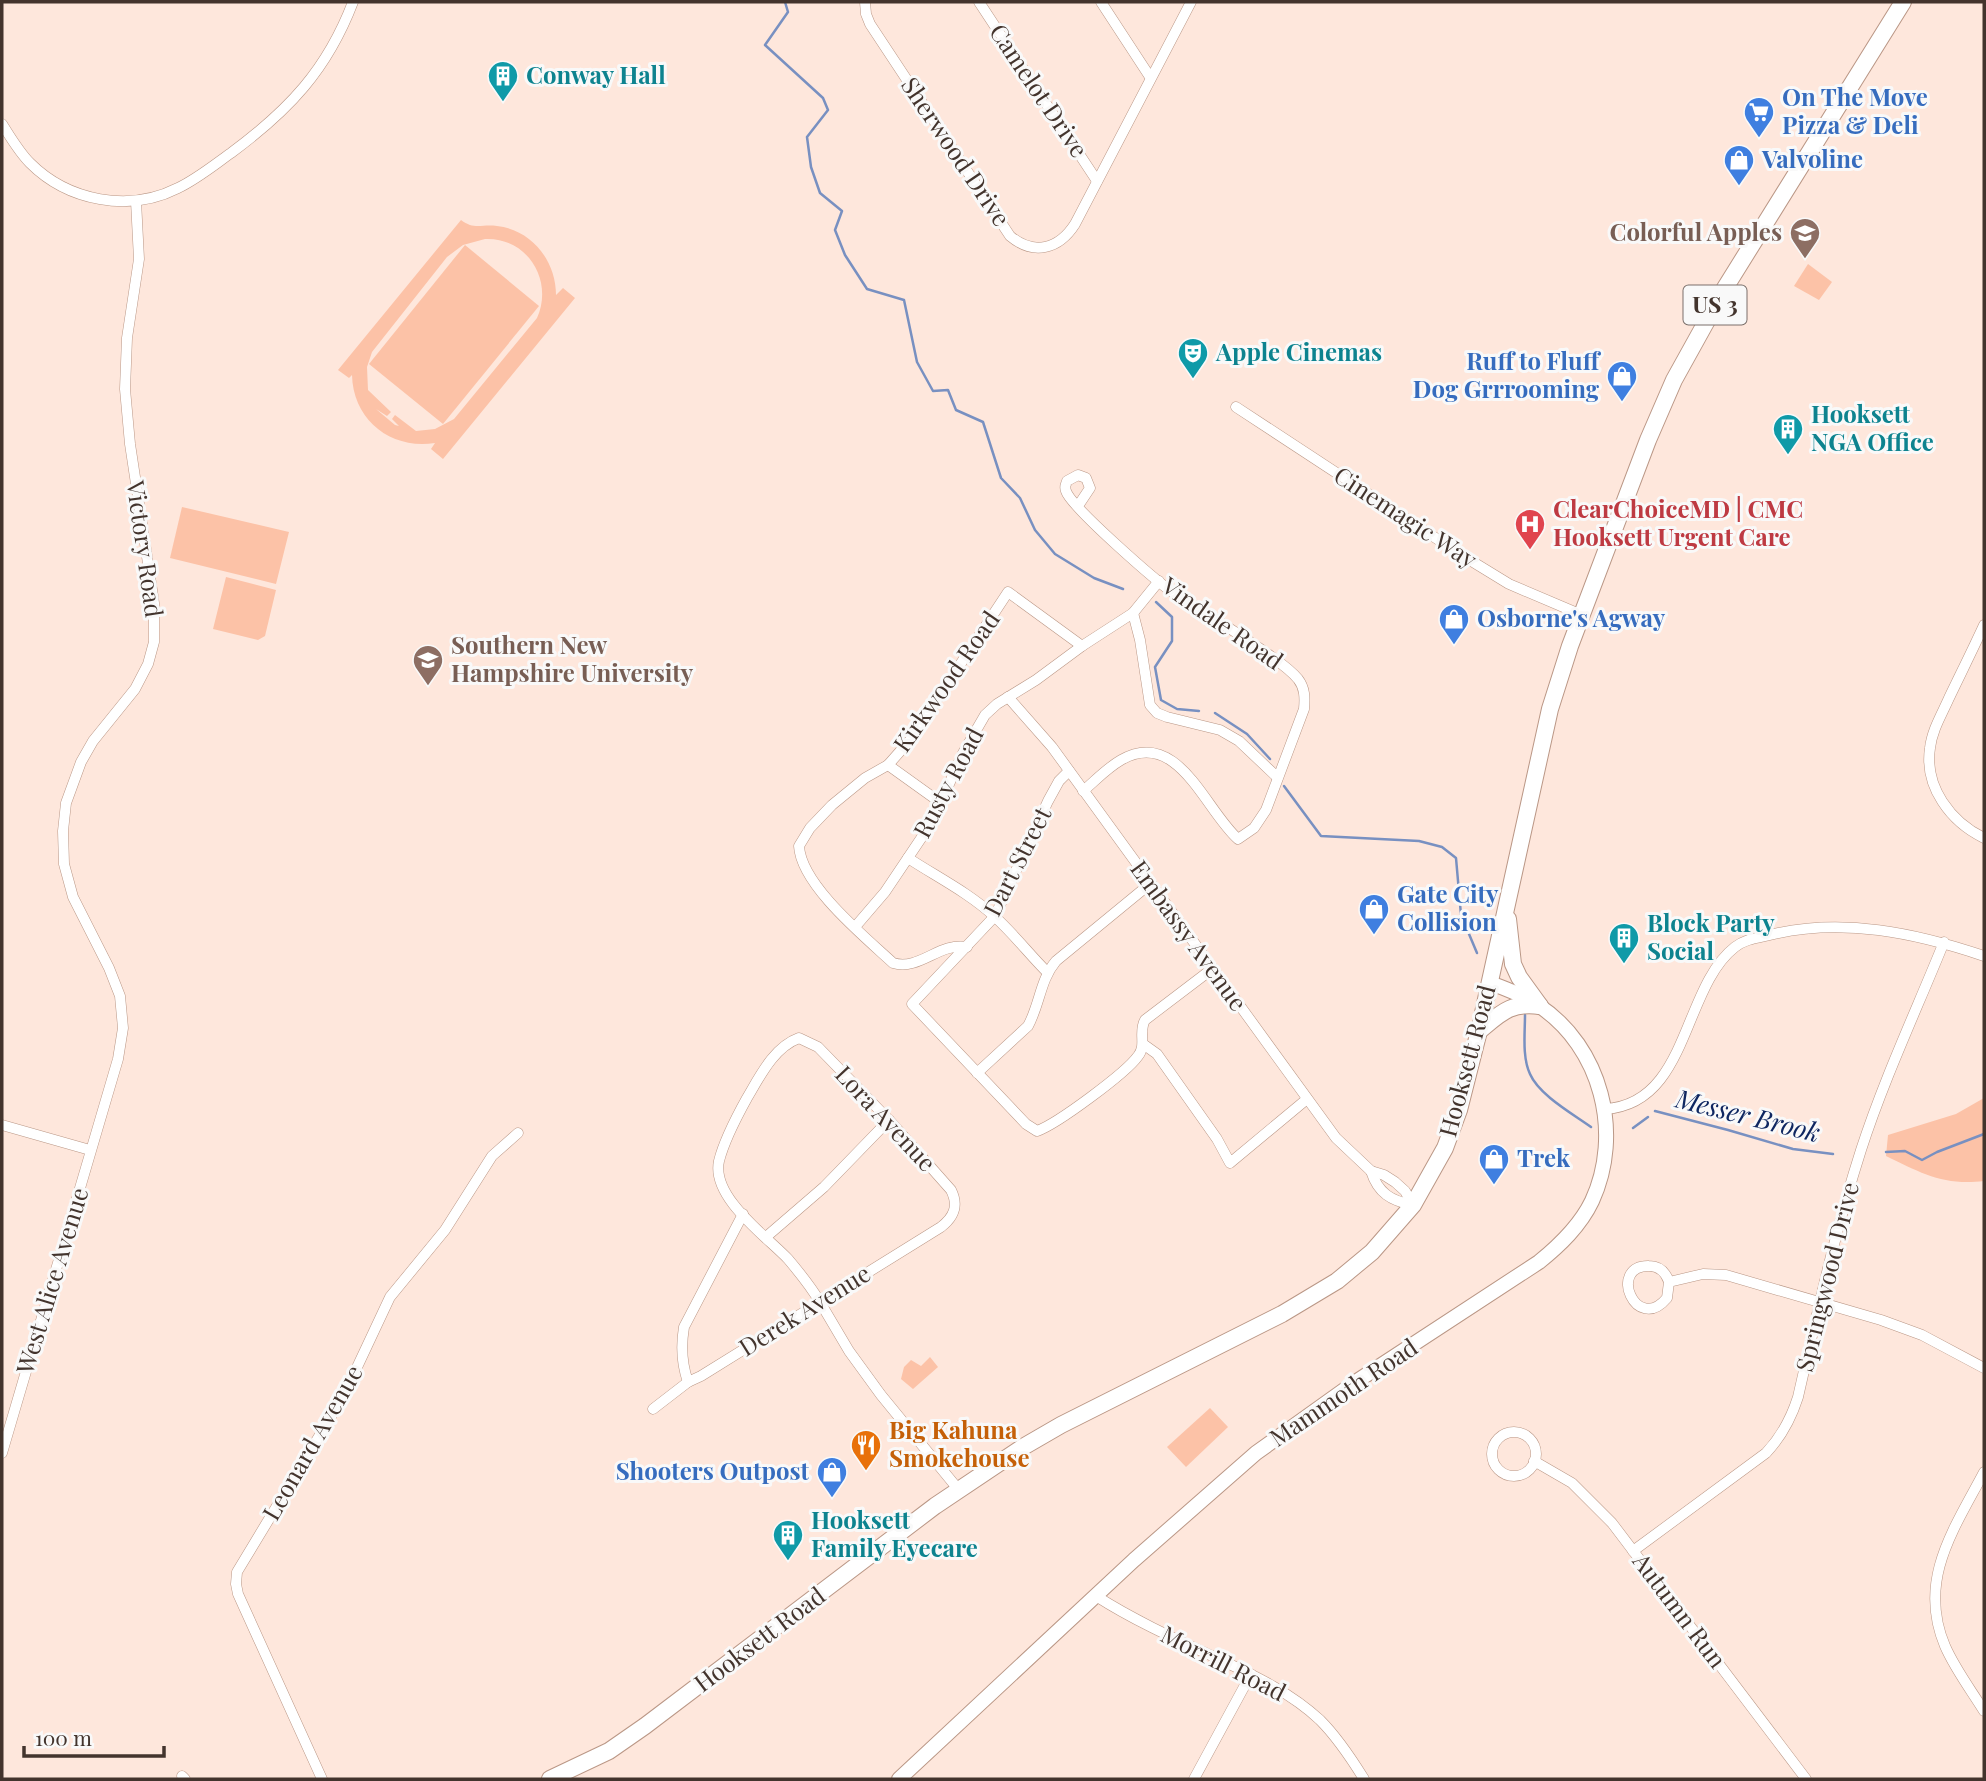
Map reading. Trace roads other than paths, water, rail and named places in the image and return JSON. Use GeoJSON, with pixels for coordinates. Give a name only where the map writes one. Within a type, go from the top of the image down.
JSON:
{"type":"FeatureCollection","features":[{"type":"Feature","properties":{"kind":"main road","name":"Hooksett Road"},"geometry":{"type":"LineString","coordinates":[[550,1779],[608,1751],[645,1726],[958,1489],[1061,1424],[1227,1342],[1322,1291],[1372,1252],[1413,1205],[1452,1131],[1479,1031],[1550,709],[1582,615],[1648,440],[1674,380],[1734,272],[1903,2]]}},
{"type":"Feature","properties":{"kind":"main road"},"geometry":{"type":"LineString","coordinates":[[1506,908],[1513,964],[1518,977],[1540,1006]]}},
{"type":"Feature","properties":{"kind":"main road","name":"Mammoth Road"},"geometry":{"type":"LineString","coordinates":[[899,1779],[1206,1495],[1256,1453],[1364,1377],[1516,1279],[1558,1247],[1582,1219],[1598,1186],[1606,1153],[1605,1109],[1596,1079],[1583,1051],[1563,1027],[1540,1006],[1490,983]]}},
{"type":"Feature","properties":{"kind":"main road"},"geometry":{"type":"LineString","coordinates":[[1479,1031],[1512,1007],[1540,1006]]}},
{"type":"Feature","properties":{"kind":"street"},"geometry":{"type":"LineString","coordinates":[[2,124],[28,161],[62,187],[99,199],[136,201],[164,194],[189,182],[258,133],[283,111],[322,62],[353,2]]}},
{"type":"Feature","properties":{"kind":"street","name":"Sherwood Drive"},"geometry":{"type":"LineString","coordinates":[[865,2],[870,24],[1010,236],[1019,243],[1042,248],[1062,240],[1075,224],[1191,2]]}},
{"type":"Feature","properties":{"kind":"street","name":"Camelot Drive"},"geometry":{"type":"LineString","coordinates":[[979,2],[1097,181]]}},
{"type":"Feature","properties":{"kind":"street"},"geometry":{"type":"LineString","coordinates":[[1101,2],[1150,77]]}},
{"type":"Feature","properties":{"kind":"street","name":"Victory Road"},"geometry":{"type":"LineString","coordinates":[[90,1150],[118,1059],[123,1028],[122,1008],[115,981],[70,889],[64,864],[63,831],[66,803],[80,762],[135,689],[148,664],[154,642],[154,603],[125,399],[127,338],[139,259],[136,201]]}},
{"type":"Feature","properties":{"kind":"street","name":"Cinemagic Way"},"geometry":{"type":"LineString","coordinates":[[1236,407],[1480,566],[1528,593],[1582,615]]}},
{"type":"Feature","properties":{"kind":"street","name":"Vindale Road"},"geometry":{"type":"LineString","coordinates":[[1078,506],[1090,520],[1172,592],[1281,663],[1297,678],[1305,698],[1304,709],[1266,810],[1254,828],[1238,839],[1227,830],[1183,768],[1165,756],[1143,753],[1122,759],[1083,791]]}},
{"type":"Feature","properties":{"kind":"street","name":"Rusty Road"},"geometry":{"type":"LineString","coordinates":[[855,927],[885,892],[932,822],[979,724],[997,704],[1133,613],[1159,581]]}},
{"type":"Feature","properties":{"kind":"street","name":"Kirkwood Road"},"geometry":{"type":"LineString","coordinates":[[855,927],[816,885],[804,867],[799,846],[810,828],[832,805],[865,778],[888,765],[911,738],[1009,592],[1082,646]]}},
{"type":"Feature","properties":{"kind":"street"},"geometry":{"type":"LineString","coordinates":[[1133,613],[1150,705],[1157,713],[1220,730],[1239,741],[1277,777]]}},
{"type":"Feature","properties":{"kind":"street"},"geometry":{"type":"LineString","coordinates":[[1984,625],[1935,728],[1930,749],[1930,770],[1936,791],[1947,810],[1971,831],[1984,838]]}},
{"type":"Feature","properties":{"kind":"street","name":"Embassy Avenue"},"geometry":{"type":"LineString","coordinates":[[1008,697],[1034,724],[1069,771],[1336,1138],[1371,1171],[1395,1182],[1405,1191],[1413,1205]]}},
{"type":"Feature","properties":{"kind":"street"},"geometry":{"type":"LineString","coordinates":[[888,765],[941,803]]}},
{"type":"Feature","properties":{"kind":"street","name":"Dart Street"},"geometry":{"type":"LineString","coordinates":[[977,1073],[912,1004],[995,916],[1048,801],[1059,781],[1069,771]]}},
{"type":"Feature","properties":{"kind":"street"},"geometry":{"type":"LineString","coordinates":[[908,858],[971,897],[995,916],[1047,972]]}},
{"type":"Feature","properties":{"kind":"street"},"geometry":{"type":"LineString","coordinates":[[1150,883],[1056,961],[1047,972],[1034,1016],[1028,1026],[977,1073],[1026,1124],[1037,1131],[1055,1122],[1138,1057],[1143,1044],[1141,1029],[1144,1020],[1213,969]]}},
{"type":"Feature","properties":{"kind":"street"},"geometry":{"type":"LineString","coordinates":[[855,927],[893,963],[904,966],[952,946],[967,947]]}},
{"type":"Feature","properties":{"kind":"street"},"geometry":{"type":"LineString","coordinates":[[1605,1109],[1630,1105],[1657,1083],[1669,1065],[1723,958],[1747,940],[1779,932],[1822,928],[1865,929],[1944,942],[1984,956]]}},
{"type":"Feature","properties":{"kind":"street","name":"Springwood Drive"},"geometry":{"type":"LineString","coordinates":[[1633,1551],[1741,1474],[1781,1437],[1798,1397],[1836,1231],[1862,1148],[1884,1087],[1944,942]]}},
{"type":"Feature","properties":{"kind":"street","name":"Lora Avenue"},"geometry":{"type":"LineString","coordinates":[[743,1214],[726,1194],[719,1174],[719,1163],[744,1103],[755,1084],[773,1057],[788,1042],[799,1038],[818,1047],[889,1120],[951,1190],[956,1200],[955,1211]]}},
{"type":"Feature","properties":{"kind":"street"},"geometry":{"type":"LineString","coordinates":[[1143,1044],[1157,1054],[1217,1139],[1230,1163],[1307,1099]]}},
{"type":"Feature","properties":{"kind":"street"},"geometry":{"type":"LineString","coordinates":[[766,1237],[824,1187],[889,1120]]}},
{"type":"Feature","properties":{"kind":"street"},"geometry":{"type":"LineString","coordinates":[[2,1125],[90,1150]]}},
{"type":"Feature","properties":{"kind":"street","name":"Leonard Avenue"},"geometry":{"type":"LineString","coordinates":[[322,1779],[238,1594],[237,1572],[344,1395],[390,1297],[445,1230],[492,1156],[518,1133]]}},
{"type":"Feature","properties":{"kind":"street","name":"West Alice Avenue"},"geometry":{"type":"LineString","coordinates":[[2,1452],[82,1186],[90,1150]]}},
{"type":"Feature","properties":{"kind":"street","name":"Embassy Avenue"},"geometry":{"type":"LineString","coordinates":[[1371,1171],[1375,1184],[1382,1193],[1396,1202],[1413,1205]]}},
{"type":"Feature","properties":{"kind":"street","name":"Derek Avenue"},"geometry":{"type":"LineString","coordinates":[[653,1409],[688,1382],[941,1227],[955,1211]]}},
{"type":"Feature","properties":{"kind":"street"},"geometry":{"type":"LineString","coordinates":[[688,1382],[684,1370],[684,1327],[743,1214],[789,1261],[820,1302],[865,1373],[958,1489]]}},
{"type":"Feature","properties":{"kind":"street"},"geometry":{"type":"LineString","coordinates":[[1646,1266],[1663,1271],[1670,1282],[1667,1298],[1653,1308],[1637,1304],[1628,1291],[1632,1274],[1638,1268],[1646,1266]]}},
{"type":"Feature","properties":{"kind":"street"},"geometry":{"type":"LineString","coordinates":[[1670,1282],[1703,1274],[1726,1275],[1922,1335],[1984,1368]]}},
{"type":"Feature","properties":{"kind":"street"},"geometry":{"type":"LineString","coordinates":[[1521,1434],[1532,1443],[1534,1461],[1527,1472],[1509,1476],[1494,1464],[1494,1446],[1503,1436],[1521,1434]]}},
{"type":"Feature","properties":{"kind":"street","name":"Autumn Run"},"geometry":{"type":"LineString","coordinates":[[1534,1461],[1563,1477],[1612,1523],[1806,1779]]}},
{"type":"Feature","properties":{"kind":"street"},"geometry":{"type":"LineString","coordinates":[[1984,1472],[1945,1548],[1935,1588],[1938,1622],[1945,1644],[1984,1711]]}},
{"type":"Feature","properties":{"kind":"street","name":"Morrill Road"},"geometry":{"type":"LineString","coordinates":[[1096,1596],[1160,1632],[1251,1674],[1285,1693],[1319,1719],[1334,1735],[1364,1779]]}},
{"type":"Feature","properties":{"kind":"street"},"geometry":{"type":"LineString","coordinates":[[1194,1779],[1251,1674]]}},
{"type":"Feature","properties":{"kind":"waterway","name":"Messer Brook"},"geometry":{"type":"LineString","coordinates":[[785,2],[788,12],[765,45],[823,98],[828,110],[807,137],[811,167],[820,193],[842,211],[835,230],[845,255],[867,289],[904,300],[917,362],[933,391],[948,390],[956,410],[983,422],[1001,478],[1020,498],[1035,530],[1055,554],[1094,578],[1123,589]]}},
{"type":"Feature","properties":{"kind":"waterway","name":"Messer Brook"},"geometry":{"type":"LineString","coordinates":[[1156,602],[1172,617],[1172,641],[1155,667],[1161,700],[1177,709],[1199,711]]}},
{"type":"Feature","properties":{"kind":"waterway","name":"Messer Brook"},"geometry":{"type":"LineString","coordinates":[[1215,713],[1247,734],[1270,759]]}},
{"type":"Feature","properties":{"kind":"waterway","name":"Messer Brook"},"geometry":{"type":"LineString","coordinates":[[1284,786],[1321,836],[1419,841],[1442,847],[1456,858],[1461,915],[1477,953]]}},
{"type":"Feature","properties":{"kind":"waterway","name":"Messer Brook"},"geometry":{"type":"LineString","coordinates":[[1525,1015],[1526,1060],[1534,1082],[1557,1104],[1591,1127]]}},
{"type":"Feature","properties":{"kind":"waterway","name":"Messer Brook"},"geometry":{"type":"LineString","coordinates":[[1655,1111],[1793,1149],[1833,1154]]}},
{"type":"Feature","properties":{"kind":"waterway","name":"Messer Brook"},"geometry":{"type":"LineString","coordinates":[[1633,1128],[1648,1117]]}},
{"type":"Feature","properties":{"kind":"waterway","name":"Messer Brook"},"geometry":{"type":"LineString","coordinates":[[1886,1152],[1905,1151],[1922,1160],[1984,1134]]}},
{"type":"Feature","properties":{"kind":"place","name":"Conway Hall"},"geometry":{"type":"Point","coordinates":[503,103]}},
{"type":"Feature","properties":{"kind":"place","name":"On The Move Pizza & Deli"},"geometry":{"type":"Point","coordinates":[1759,139]}},
{"type":"Feature","properties":{"kind":"place","name":"Valvoline"},"geometry":{"type":"Point","coordinates":[1739,187]}},
{"type":"Feature","properties":{"kind":"place","name":"Colorful Apples"},"geometry":{"type":"Point","coordinates":[1805,260]}},
{"type":"Feature","properties":{"kind":"place","name":"Apple Cinemas"},"geometry":{"type":"Point","coordinates":[1193,380]}},
{"type":"Feature","properties":{"kind":"place","name":"Ruff to Fluff Dog Grrrooming"},"geometry":{"type":"Point","coordinates":[1622,403]}},
{"type":"Feature","properties":{"kind":"place","name":"Hooksett NGA Office"},"geometry":{"type":"Point","coordinates":[1788,456]}},
{"type":"Feature","properties":{"kind":"place","name":"ClearChoiceMD | CMC Hooksett Urgent Care"},"geometry":{"type":"Point","coordinates":[1530,551]}},
{"type":"Feature","properties":{"kind":"place","name":"Osborne's Agway"},"geometry":{"type":"Point","coordinates":[1454,646]}},
{"type":"Feature","properties":{"kind":"place","name":"Southern New Hampshire University"},"geometry":{"type":"Point","coordinates":[428,687]}},
{"type":"Feature","properties":{"kind":"place","name":"Gate City Collision"},"geometry":{"type":"Point","coordinates":[1374,936]}},
{"type":"Feature","properties":{"kind":"place","name":"Block Party Social"},"geometry":{"type":"Point","coordinates":[1624,965]}},
{"type":"Feature","properties":{"kind":"place","name":"Trek"},"geometry":{"type":"Point","coordinates":[1494,1186]}},
{"type":"Feature","properties":{"kind":"place","name":"Big Kahuna Smokehouse"},"geometry":{"type":"Point","coordinates":[866,1472]}},
{"type":"Feature","properties":{"kind":"place","name":"Shooters Outpost"},"geometry":{"type":"Point","coordinates":[832,1499]}},
{"type":"Feature","properties":{"kind":"place","name":"Hooksett Family Eyecare"},"geometry":{"type":"Point","coordinates":[788,1562]}}]}
